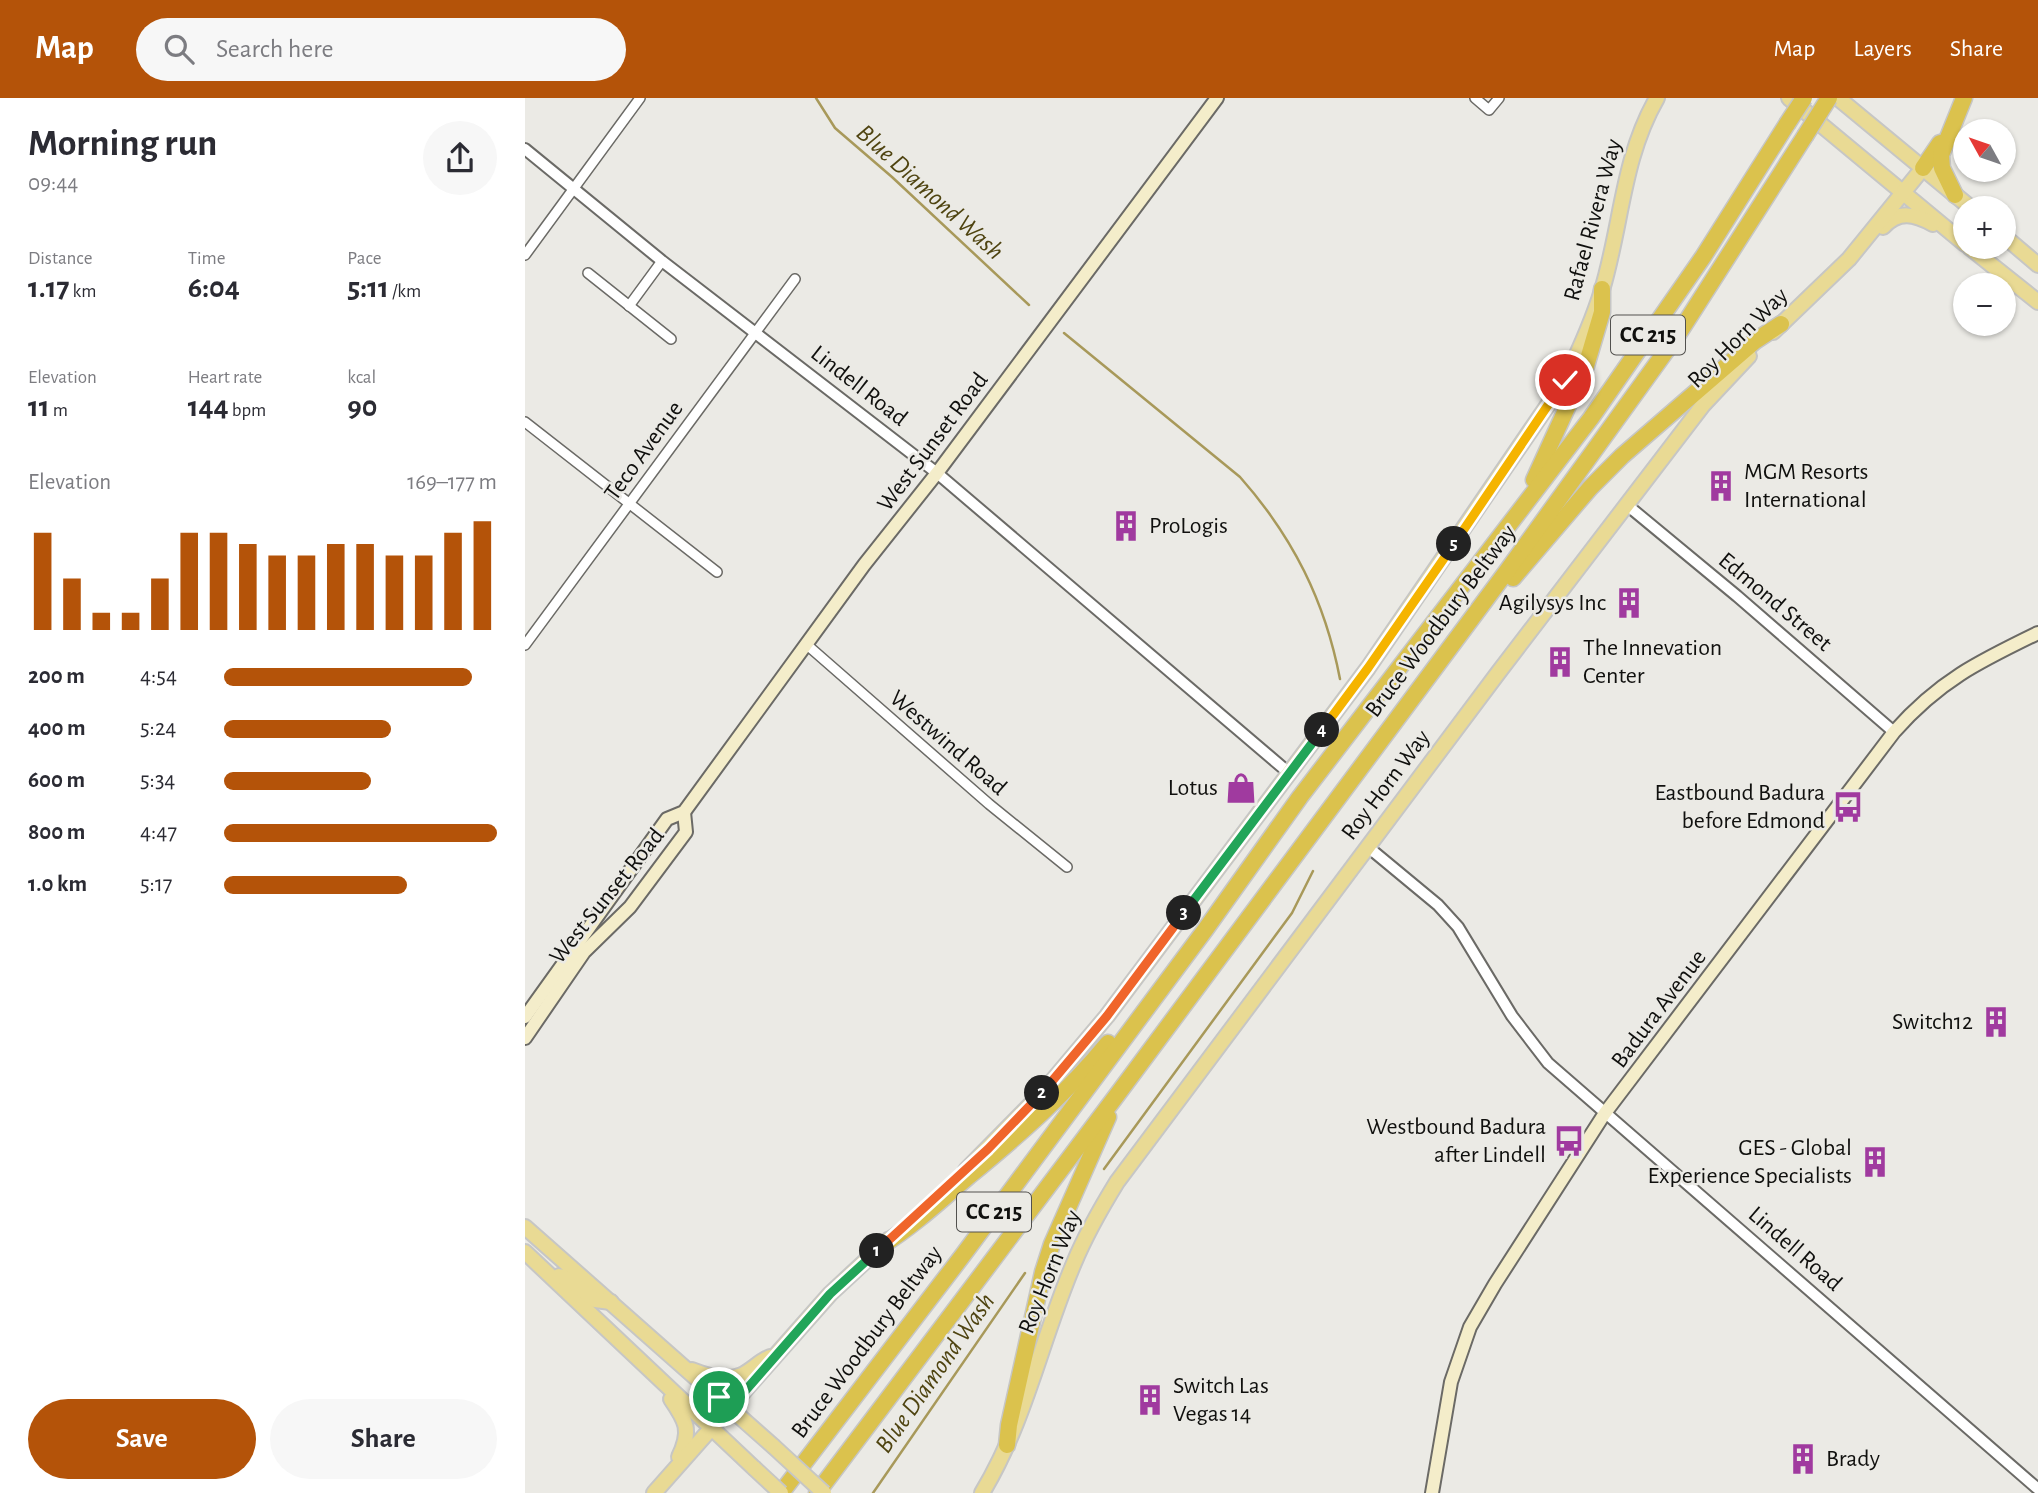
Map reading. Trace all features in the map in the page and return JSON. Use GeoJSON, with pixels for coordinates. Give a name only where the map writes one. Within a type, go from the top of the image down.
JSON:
{"type":"FeatureCollection","features":[{"type":"Feature","properties":{"kind":"highway","name":"Bruce Woodbury Beltway"},"geometry":{"type":"LineString","coordinates":[[781,1493],[963,1255],[1205,930],[1300,797],[1591,418],[1696,268],[1804,98]]}},
{"type":"Feature","properties":{"kind":"highway","name":"Bruce Woodbury Beltway"},"geometry":{"type":"LineString","coordinates":[[817,1493],[1117,1095],[1679,333],[1829,98]]}},
{"type":"Feature","properties":{"kind":"highway"},"geometry":{"type":"LineString","coordinates":[[1955,195],[1940,161],[1951,126],[1964,98]]}},
{"type":"Feature","properties":{"kind":"highway"},"geometry":{"type":"LineString","coordinates":[[1923,168],[1951,126]]}},
{"type":"Feature","properties":{"kind":"highway"},"geometry":{"type":"LineString","coordinates":[[1499,540],[1515,508],[1540,470],[1586,366],[1602,312],[1602,289]]}},
{"type":"Feature","properties":{"kind":"highway"},"geometry":{"type":"LineString","coordinates":[[1441,658],[1590,488],[1622,456],[1755,341],[1781,324]]}},
{"type":"Feature","properties":{"kind":"highway"},"geometry":{"type":"LineString","coordinates":[[881,1247],[907,1229],[1057,1100],[1094,1060],[1180,953],[1205,930]]}},
{"type":"Feature","properties":{"kind":"highway"},"geometry":{"type":"LineString","coordinates":[[1007,1444],[1046,1262],[1061,1220],[1094,1152],[1117,1095]]}},
{"type":"Feature","properties":{"kind":"main road","name":"West Sunset Road"},"geometry":{"type":"LineString","coordinates":[[525,1017],[667,819],[684,812],[864,565],[937,473],[1217,98]]}},
{"type":"Feature","properties":{"kind":"main road","name":"Rafael Rivera Way"},"geometry":{"type":"LineString","coordinates":[[654,1493],[830,1294],[988,1149],[1043,1091],[1107,1016],[1391,635],[1565,380],[1602,289],[1630,160],[1657,98]]}},
{"type":"Feature","properties":{"kind":"main road"},"geometry":{"type":"LineString","coordinates":[[1789,98],[1953,234]]}},
{"type":"Feature","properties":{"kind":"main road"},"geometry":{"type":"LineString","coordinates":[[1838,98],[1955,195]]}},
{"type":"Feature","properties":{"kind":"main road","name":"Roy Horn Way"},"geometry":{"type":"LineString","coordinates":[[982,1493],[1016,1428],[1073,1265],[1096,1215],[1117,1182],[1627,505],[1728,376],[1849,260],[1923,168]]}},
{"type":"Feature","properties":{"kind":"main road"},"geometry":{"type":"LineString","coordinates":[[1849,260],[1859,253],[1890,219],[1901,215],[1921,218],[1953,237]]}},
{"type":"Feature","properties":{"kind":"main road"},"geometry":{"type":"LineString","coordinates":[[2016,246],[2038,265]]}},
{"type":"Feature","properties":{"kind":"main road"},"geometry":{"type":"LineString","coordinates":[[1984,259],[2038,302]]}},
{"type":"Feature","properties":{"kind":"main road","name":"Badura Avenue"},"geometry":{"type":"LineString","coordinates":[[1432,1493],[1451,1382],[1470,1327],[1605,1113],[1893,732],[1936,690],[1977,663],[2038,633]]}},
{"type":"Feature","properties":{"kind":"main road","name":"West Sunset Road"},"geometry":{"type":"LineString","coordinates":[[525,1038],[584,952],[630,907],[686,832],[684,812]]}},
{"type":"Feature","properties":{"kind":"main road"},"geometry":{"type":"LineString","coordinates":[[525,1227],[731,1407],[824,1493]]}},
{"type":"Feature","properties":{"kind":"main road"},"geometry":{"type":"LineString","coordinates":[[525,1252],[781,1493]]}},
{"type":"Feature","properties":{"kind":"main road"},"geometry":{"type":"LineString","coordinates":[[551,1275],[564,1276],[595,1300],[611,1302]]}},
{"type":"Feature","properties":{"kind":"main road"},"geometry":{"type":"LineString","coordinates":[[686,1368],[702,1374],[730,1378],[742,1375],[761,1361],[781,1352]]}},
{"type":"Feature","properties":{"kind":"main road"},"geometry":{"type":"LineString","coordinates":[[667,1388],[671,1401],[681,1413],[687,1429],[684,1446],[670,1474]]}},
{"type":"Feature","properties":{"kind":"street"},"geometry":{"type":"LineString","coordinates":[[525,255],[641,98]]}},
{"type":"Feature","properties":{"kind":"street"},"geometry":{"type":"LineString","coordinates":[[1475,98],[1489,110],[1499,98]]}},
{"type":"Feature","properties":{"kind":"street","name":"Lindell Road"},"geometry":{"type":"LineString","coordinates":[[525,149],[662,261],[937,473],[1289,773]]}},
{"type":"Feature","properties":{"kind":"street"},"geometry":{"type":"LineString","coordinates":[[629,306],[662,261]]}},
{"type":"Feature","properties":{"kind":"street"},"geometry":{"type":"LineString","coordinates":[[588,273],[671,339]]}},
{"type":"Feature","properties":{"kind":"street","name":"Teco Avenue"},"geometry":{"type":"LineString","coordinates":[[525,645],[795,279]]}},
{"type":"Feature","properties":{"kind":"street"},"geometry":{"type":"LineString","coordinates":[[525,422],[717,572]]}},
{"type":"Feature","properties":{"kind":"street","name":"Edmond Street"},"geometry":{"type":"LineString","coordinates":[[1627,505],[1737,596],[1893,732]]}},
{"type":"Feature","properties":{"kind":"street","name":"Westwind Road"},"geometry":{"type":"LineString","coordinates":[[806,644],[989,804],[1067,867]]}},
{"type":"Feature","properties":{"kind":"street","name":"Lindell Road"},"geometry":{"type":"LineString","coordinates":[[1368,847],[1438,905],[1458,926],[1512,1016],[1548,1063],[2038,1489]]}},
{"type":"Feature","properties":{"kind":"waterway","name":"Blue Diamond Wash"},"geometry":{"type":"LineString","coordinates":[[816,98],[835,128],[892,177],[1029,305]]}},
{"type":"Feature","properties":{"kind":"waterway"},"geometry":{"type":"LineString","coordinates":[[1064,333],[1240,477],[1259,500],[1291,547],[1316,597],[1334,650],[1340,679]]}},
{"type":"Feature","properties":{"kind":"waterway"},"geometry":{"type":"LineString","coordinates":[[1104,1169],[1292,913],[1313,871]]}},
{"type":"Feature","properties":{"kind":"waterway","name":"Blue Diamond Wash"},"geometry":{"type":"LineString","coordinates":[[873,1493],[1025,1273]]}},
{"type":"Feature","properties":{"kind":"place","name":"MGM Resorts International"},"geometry":{"type":"Point","coordinates":[1721,486]}},
{"type":"Feature","properties":{"kind":"place","name":"ProLogis"},"geometry":{"type":"Point","coordinates":[1126,526]}},
{"type":"Feature","properties":{"kind":"place","name":"Agilysys Inc"},"geometry":{"type":"Point","coordinates":[1629,603]}},
{"type":"Feature","properties":{"kind":"place","name":"The Innevation Center"},"geometry":{"type":"Point","coordinates":[1560,662]}},
{"type":"Feature","properties":{"kind":"place","name":"Lotus"},"geometry":{"type":"Point","coordinates":[1241,788]}},
{"type":"Feature","properties":{"kind":"place","name":"Eastbound Badura before Edmond"},"geometry":{"type":"Point","coordinates":[1848,807]}},
{"type":"Feature","properties":{"kind":"place","name":"Switch12"},"geometry":{"type":"Point","coordinates":[1996,1022]}},
{"type":"Feature","properties":{"kind":"place","name":"Westbound Badura after Lindell"},"geometry":{"type":"Point","coordinates":[1569,1141]}},
{"type":"Feature","properties":{"kind":"place","name":"GES - Global Experience Specialists"},"geometry":{"type":"Point","coordinates":[1875,1162]}},
{"type":"Feature","properties":{"kind":"place","name":"Switch Las Vegas 14"},"geometry":{"type":"Point","coordinates":[1150,1400]}},
{"type":"Feature","properties":{"kind":"place","name":"Brady"},"geometry":{"type":"Point","coordinates":[1803,1459]}},
{"type":"Feature","properties":{"kind":"route"},"geometry":{"type":"LineString","coordinates":[[719,1397],[731,1407],[830,1294],[988,1149],[1043,1091],[1107,1016],[1368,668],[1565,380]]}}]}
